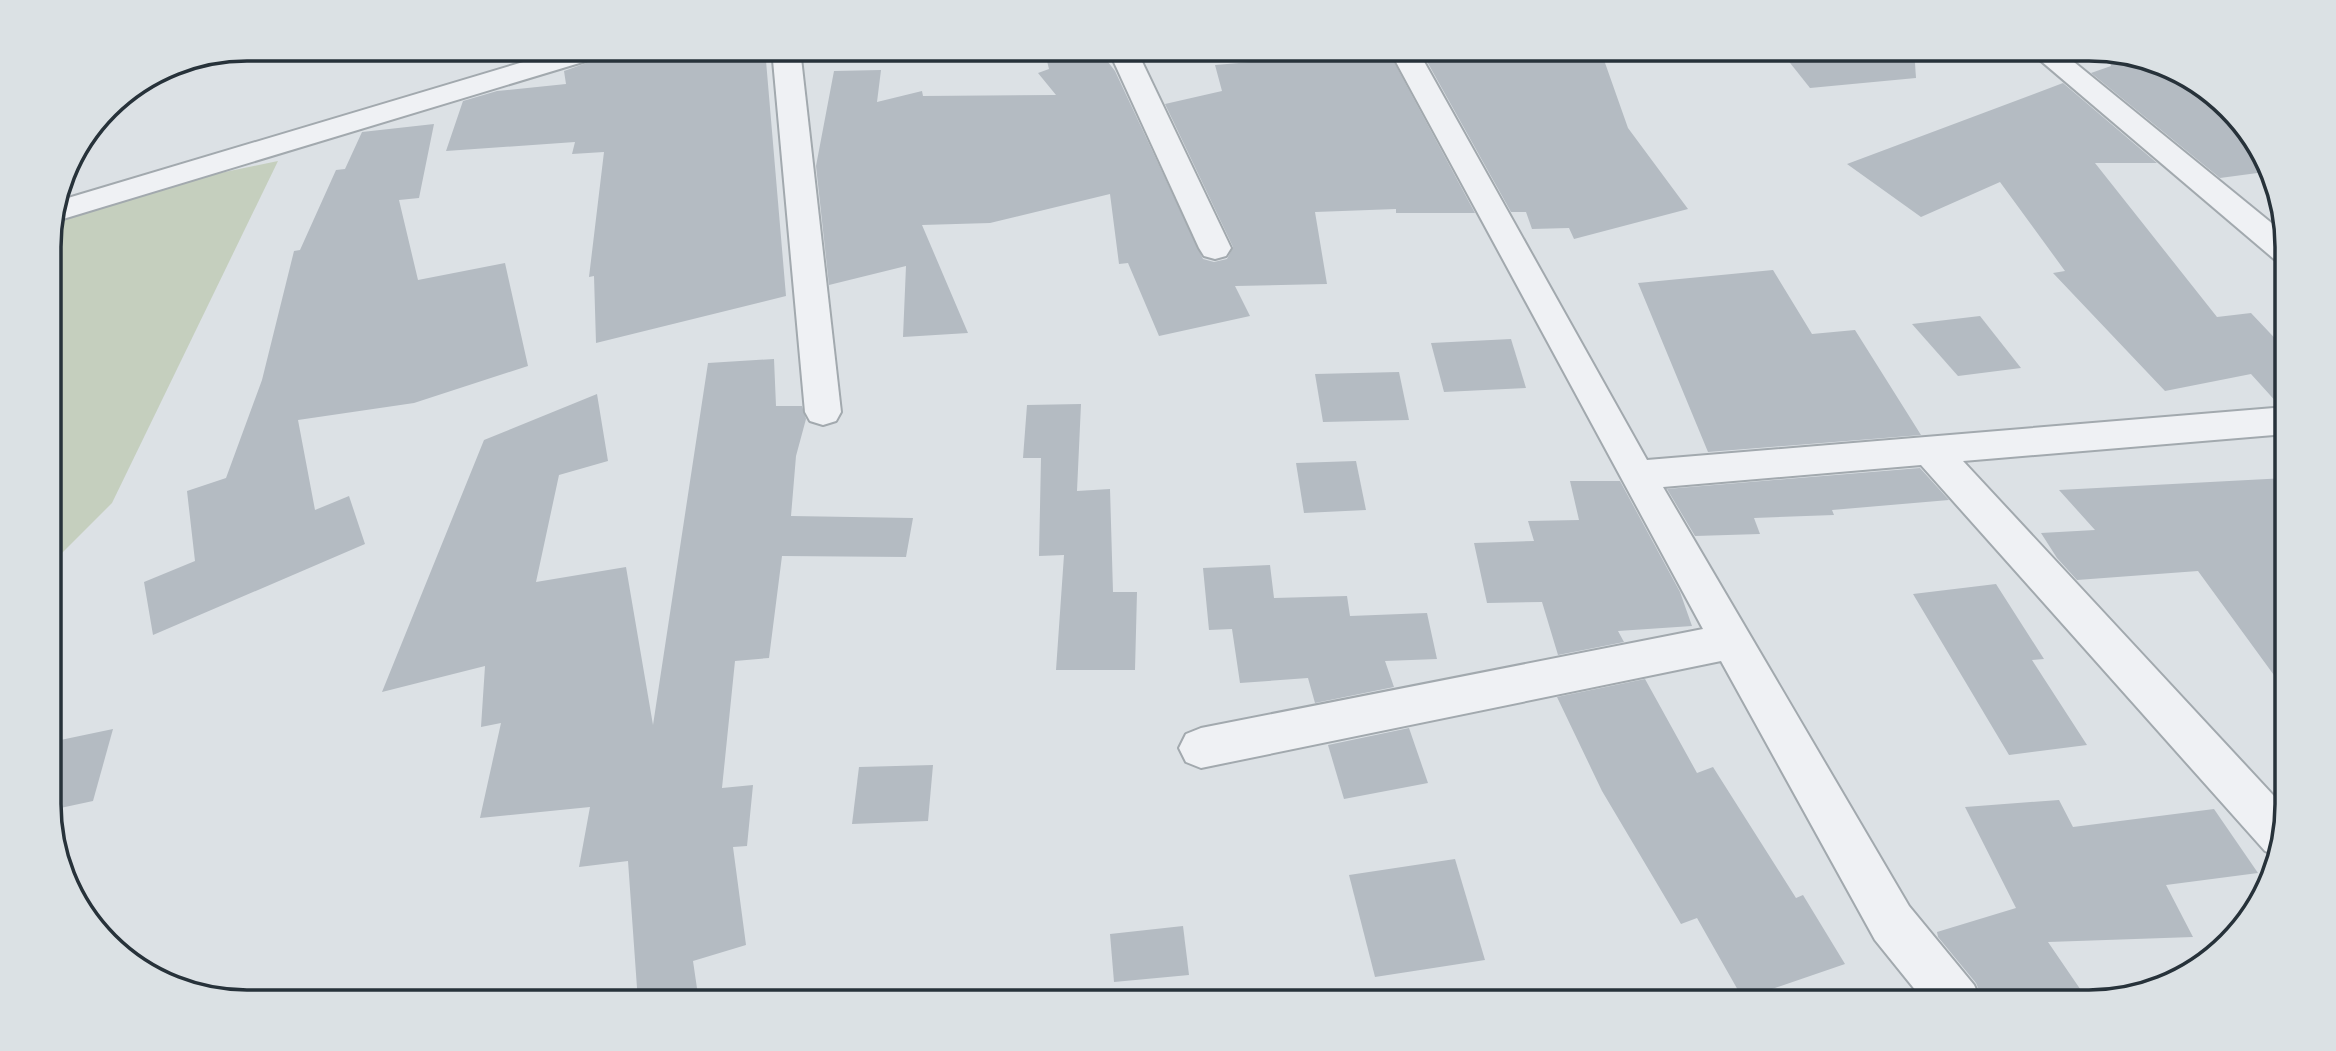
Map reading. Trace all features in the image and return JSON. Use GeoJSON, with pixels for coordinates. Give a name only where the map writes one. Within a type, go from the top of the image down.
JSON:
{"type":"FeatureCollection","features":[{"type":"Feature","properties":{"kind":"street"},"geometry":{"type":"LineString","coordinates":[[66,209],[556,61]]}},
{"type":"Feature","properties":{"kind":"street"},"geometry":{"type":"LineString","coordinates":[[787,61],[823,412]]}},
{"type":"Feature","properties":{"kind":"street"},"geometry":{"type":"LineString","coordinates":[[1128,61],[1216,248]]}},
{"type":"Feature","properties":{"kind":"street"},"geometry":{"type":"LineString","coordinates":[[1410,61],[1637,475],[1892,923],[1946,989]]}},
{"type":"Feature","properties":{"kind":"street"},"geometry":{"type":"LineString","coordinates":[[2055,61],[2275,242]]}},
{"type":"Feature","properties":{"kind":"street"},"geometry":{"type":"LineString","coordinates":[[1637,475],[2275,421]]}},
{"type":"Feature","properties":{"kind":"street"},"geometry":{"type":"LineString","coordinates":[[1930,450],[2273,827]]}},
{"type":"Feature","properties":{"kind":"street"},"geometry":{"type":"LineString","coordinates":[[1201,748],[1732,641]]}},
{"type":"Feature","properties":{"kind":"green space"},"geometry":{"type":"Polygon","coordinates":[[[278,161],[112,503],[61,554],[62,235],[67,205],[278,161]]]}},
{"type":"Feature","properties":{"kind":"building"},"geometry":{"type":"Polygon","coordinates":[[[592,61],[766,61],[786,296],[596,343],[594,276],[589,277],[604,152],[572,154],[575,142],[446,151],[463,101],[497,91],[566,84],[564,71],[592,61]]]}},
{"type":"Feature","properties":{"kind":"building"},"geometry":{"type":"Polygon","coordinates":[[[1047,61],[1107,61],[1115,71],[1203,259],[1214,262],[1227,259],[1233,247],[1165,104],[1222,91],[1215,65],[1263,61],[1393,61],[1475,213],[1396,213],[1396,209],[1315,212],[1327,284],[1235,286],[1250,316],[1159,336],[1128,263],[1119,264],[1110,194],[990,223],[922,225],[968,333],[903,337],[906,266],[829,285],[816,166],[834,71],[881,70],[877,102],[922,91],[923,96],[1056,95],[1038,73],[1049,69],[1047,61]]]}},
{"type":"Feature","properties":{"kind":"building"},"geometry":{"type":"Polygon","coordinates":[[[1427,61],[1604,61],[1628,128],[1688,209],[1574,239],[1569,228],[1532,229],[1526,212],[1511,212],[1427,61]]]}},
{"type":"Feature","properties":{"kind":"building"},"geometry":{"type":"Polygon","coordinates":[[[1789,61],[1915,61],[1916,78],[1810,88],[1789,61]]]}},
{"type":"Feature","properties":{"kind":"building"},"geometry":{"type":"Polygon","coordinates":[[[2110,63],[2125,65],[2160,75],[2202,100],[2236,134],[2259,173],[2220,178],[2091,73],[2111,66],[2110,63]]]}},
{"type":"Feature","properties":{"kind":"building"},"geometry":{"type":"Polygon","coordinates":[[[2063,83],[2157,163],[2095,163],[2217,317],[2251,313],[2275,338],[2275,401],[2251,374],[2165,391],[2053,273],[2065,271],[2000,182],[1921,217],[1847,164],[2063,83]]]}},
{"type":"Feature","properties":{"kind":"building"},"geometry":{"type":"Polygon","coordinates":[[[434,124],[419,198],[399,200],[418,280],[505,263],[528,366],[414,403],[298,420],[315,510],[349,496],[365,544],[153,635],[144,582],[195,561],[187,491],[226,478],[262,380],[294,251],[300,250],[336,170],[345,169],[362,132],[434,124]]]}},
{"type":"Feature","properties":{"kind":"building"},"geometry":{"type":"Polygon","coordinates":[[[1773,270],[1812,334],[1855,330],[1921,435],[1708,452],[1638,283],[1773,270]]]}},
{"type":"Feature","properties":{"kind":"building"},"geometry":{"type":"Polygon","coordinates":[[[1980,316],[2021,368],[1958,376],[1912,324],[1980,316]]]}},
{"type":"Feature","properties":{"kind":"building"},"geometry":{"type":"Polygon","coordinates":[[[1511,339],[1526,388],[1444,392],[1431,343],[1511,339]]]}},
{"type":"Feature","properties":{"kind":"building"},"geometry":{"type":"Polygon","coordinates":[[[774,359],[776,406],[802,406],[806,419],[796,456],[791,516],[913,518],[906,557],[782,556],[769,658],[735,661],[722,788],[753,785],[747,846],[733,847],[746,945],[693,961],[697,990],[637,990],[628,861],[579,867],[590,807],[480,818],[501,723],[481,727],[485,666],[382,692],[484,440],[597,394],[608,461],[559,475],[536,582],[626,567],[653,725],[708,363],[774,359]]]}},
{"type":"Feature","properties":{"kind":"building"},"geometry":{"type":"Polygon","coordinates":[[[1399,372],[1409,420],[1323,422],[1315,374],[1399,372]]]}},
{"type":"Feature","properties":{"kind":"building"},"geometry":{"type":"Polygon","coordinates":[[[1081,404],[1077,491],[1110,489],[1113,592],[1137,592],[1135,670],[1056,670],[1064,555],[1039,556],[1041,458],[1023,458],[1027,405],[1081,404]]]}},
{"type":"Feature","properties":{"kind":"building"},"geometry":{"type":"Polygon","coordinates":[[[1356,461],[1366,510],[1304,513],[1296,463],[1356,461]]]}},
{"type":"Feature","properties":{"kind":"building"},"geometry":{"type":"Polygon","coordinates":[[[1920,468],[1949,500],[1832,510],[1834,515],[1754,518],[1760,534],[1695,536],[1667,489],[1920,468]]]}},
{"type":"Feature","properties":{"kind":"building"},"geometry":{"type":"Polygon","coordinates":[[[2275,479],[2275,677],[2198,571],[2077,580],[2057,558],[2041,533],[2095,530],[2059,490],[2275,479]]]}},
{"type":"Feature","properties":{"kind":"building"},"geometry":{"type":"Polygon","coordinates":[[[1570,481],[1620,481],[1680,592],[1692,626],[1618,631],[1624,642],[1558,655],[1542,602],[1487,603],[1474,543],[1534,541],[1528,521],[1579,520],[1570,481]]]}},
{"type":"Feature","properties":{"kind":"building"},"geometry":{"type":"Polygon","coordinates":[[[1270,565],[1274,598],[1347,596],[1350,616],[1427,613],[1437,659],[1385,661],[1394,687],[1315,703],[1308,678],[1240,683],[1232,629],[1209,630],[1203,568],[1270,565]]]}},
{"type":"Feature","properties":{"kind":"building"},"geometry":{"type":"Polygon","coordinates":[[[1996,584],[2044,659],[2032,660],[2087,745],[2009,755],[1913,594],[1996,584]]]}},
{"type":"Feature","properties":{"kind":"building"},"geometry":{"type":"Polygon","coordinates":[[[1645,679],[1697,773],[1713,767],[1796,898],[1803,895],[1845,964],[1772,989],[1737,989],[1697,918],[1681,924],[1602,791],[1557,697],[1645,679]]]}},
{"type":"Feature","properties":{"kind":"building"},"geometry":{"type":"Polygon","coordinates":[[[1409,728],[1428,783],[1344,799],[1328,745],[1409,728]]]}},
{"type":"Feature","properties":{"kind":"building"},"geometry":{"type":"Polygon","coordinates":[[[113,729],[93,801],[61,808],[61,740],[113,729]]]}},
{"type":"Feature","properties":{"kind":"building"},"geometry":{"type":"Polygon","coordinates":[[[933,765],[928,821],[852,824],[859,767],[933,765]]]}},
{"type":"Feature","properties":{"kind":"building"},"geometry":{"type":"Polygon","coordinates":[[[2059,800],[2073,827],[2214,809],[2258,873],[2166,885],[2193,937],[2048,942],[2080,989],[1979,989],[1938,937],[1937,932],[2016,908],[1965,807],[2059,800]]]}},
{"type":"Feature","properties":{"kind":"building"},"geometry":{"type":"Polygon","coordinates":[[[1455,859],[1485,960],[1375,977],[1349,875],[1455,859]]]}},
{"type":"Feature","properties":{"kind":"building"},"geometry":{"type":"Polygon","coordinates":[[[1183,926],[1189,975],[1114,982],[1110,934],[1183,926]]]}}]}
